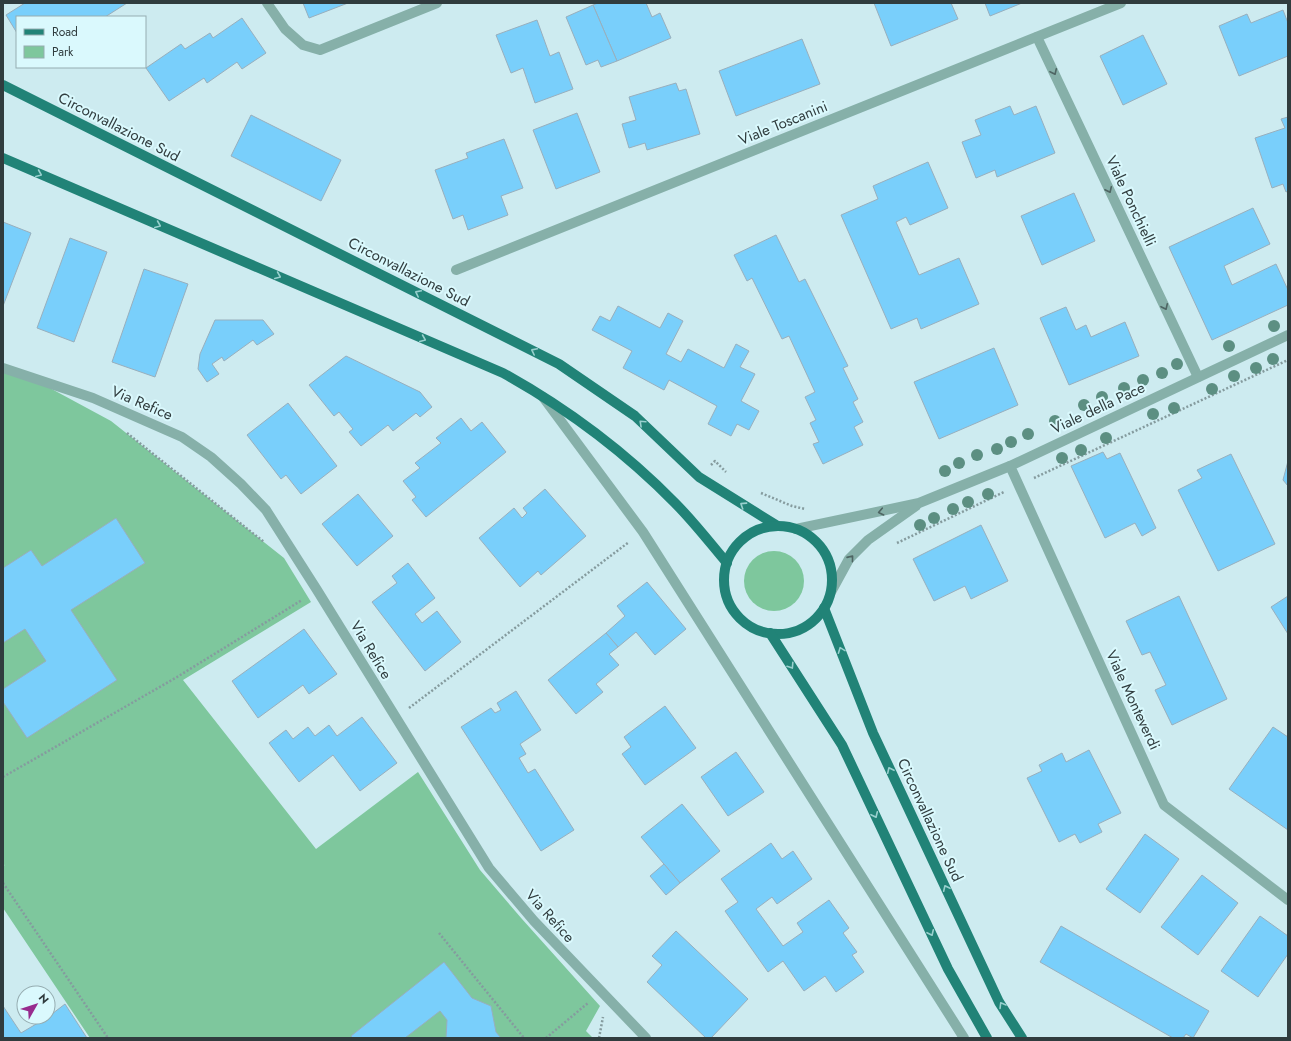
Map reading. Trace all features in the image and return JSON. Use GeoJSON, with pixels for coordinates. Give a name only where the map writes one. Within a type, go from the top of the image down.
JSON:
{"type":"FeatureCollection","features":[{"type":"Feature","properties":{"kind":"main road","name":"Circonvallazione Sud"},"geometry":{"type":"LineString","coordinates":[[3,85],[559,364],[635,416],[699,476],[776,526]]}},
{"type":"Feature","properties":{"kind":"main road"},"geometry":{"type":"LineString","coordinates":[[3,158],[503,373],[541,394],[578,418],[647,475],[676,504],[727,563]]}},
{"type":"Feature","properties":{"kind":"main road","name":"Circonvallazione Sud"},"geometry":{"type":"LineString","coordinates":[[776,526],[796,529],[810,536],[821,547],[829,561],[832,576],[831,592],[824,608],[814,620],[801,629],[786,633],[770,633],[752,627],[738,616],[728,600],[724,582],[727,563],[734,549],[745,537],[760,529],[776,526]]}},
{"type":"Feature","properties":{"kind":"main road","name":"Circonvallazione Sud"},"geometry":{"type":"LineString","coordinates":[[824,608],[873,733],[999,1002],[1022,1038]]}},
{"type":"Feature","properties":{"kind":"main road"},"geometry":{"type":"LineString","coordinates":[[770,633],[842,745],[948,970],[986,1038]]}},
{"type":"Feature","properties":{"kind":"street"},"geometry":{"type":"LineString","coordinates":[[267,3],[285,29],[303,46],[320,50],[437,3]]}},
{"type":"Feature","properties":{"kind":"street","name":"Viale Toscanini"},"geometry":{"type":"LineString","coordinates":[[456,270],[1121,3]]}},
{"type":"Feature","properties":{"kind":"street","name":"Viale Ponchielli"},"geometry":{"type":"LineString","coordinates":[[1037,37],[1198,377]]}},
{"type":"Feature","properties":{"kind":"street","name":"Viale della Pace"},"geometry":{"type":"LineString","coordinates":[[796,529],[919,503],[1010,466],[1288,335]]}},
{"type":"Feature","properties":{"kind":"street","name":"Via Refice"},"geometry":{"type":"LineString","coordinates":[[3,368],[92,398],[182,437],[211,457],[241,484],[266,510],[489,868],[534,921],[646,1038]]}},
{"type":"Feature","properties":{"kind":"street"},"geometry":{"type":"LineString","coordinates":[[541,394],[643,532],[964,1038]]}},
{"type":"Feature","properties":{"kind":"street","name":"Viale Monteverdi"},"geometry":{"type":"LineString","coordinates":[[1010,466],[1017,485],[1164,805],[1288,900]]}},
{"type":"Feature","properties":{"kind":"street","name":"Viale della Pace"},"geometry":{"type":"LineString","coordinates":[[831,592],[849,559],[868,540],[919,503]]}},
{"type":"Feature","properties":{"kind":"path"},"geometry":{"type":"LineString","coordinates":[[895,543],[1288,360]]}},
{"type":"Feature","properties":{"kind":"path"},"geometry":{"type":"LineString","coordinates":[[124,430],[266,543]]}},
{"type":"Feature","properties":{"kind":"path"},"geometry":{"type":"LineString","coordinates":[[699,476],[715,461],[730,476]]}},
{"type":"Feature","properties":{"kind":"path"},"geometry":{"type":"LineString","coordinates":[[756,491],[792,506],[812,511]]}},
{"type":"Feature","properties":{"kind":"path"},"geometry":{"type":"LineString","coordinates":[[395,718],[643,532]]}},
{"type":"Feature","properties":{"kind":"path"},"geometry":{"type":"LineString","coordinates":[[3,777],[177,677],[308,596]]}},
{"type":"Feature","properties":{"kind":"path"},"geometry":{"type":"LineString","coordinates":[[3,883],[108,1038]]}},
{"type":"Feature","properties":{"kind":"path"},"geometry":{"type":"LineString","coordinates":[[439,933],[524,1038]]}},
{"type":"Feature","properties":{"kind":"path"},"geometry":{"type":"LineString","coordinates":[[546,1038],[601,992]]}},
{"type":"Feature","properties":{"kind":"path"},"geometry":{"type":"LineString","coordinates":[[586,997],[603,1016],[599,1038]]}},
{"type":"Feature","properties":{"kind":"green space"},"geometry":{"type":"Polygon","coordinates":[[[3,367],[35,380],[111,421],[284,558],[311,602],[183,680],[316,849],[418,772],[480,870],[600,1006],[586,1031],[593,1038],[90,1038],[56,985],[55,985],[3,908],[3,864],[5,866],[3,863],[3,367]]]}},
{"type":"Feature","properties":{"kind":"green space"},"geometry":{"type":"Polygon","coordinates":[[[774,551],[786,553],[799,564],[802,569],[804,581],[802,593],[791,606],[786,609],[774,611],[762,609],[749,598],[746,593],[744,581],[746,569],[757,556],[762,553],[774,551]]]}},
{"type":"Feature","properties":{"kind":"building"},"geometry":{"type":"Polygon","coordinates":[[[25,3],[127,3],[107,16],[16,16],[16,31],[6,15],[25,3]]]}},
{"type":"Feature","properties":{"kind":"building"},"geometry":{"type":"Polygon","coordinates":[[[303,3],[348,3],[309,18],[303,3]]]}},
{"type":"Feature","properties":{"kind":"building"},"geometry":{"type":"Polygon","coordinates":[[[598,3],[646,3],[652,17],[660,13],[671,38],[617,61],[593,5],[598,3]]]}},
{"type":"Feature","properties":{"kind":"building"},"geometry":{"type":"Polygon","coordinates":[[[874,3],[951,3],[958,19],[891,46],[874,3]]]}},
{"type":"Feature","properties":{"kind":"building"},"geometry":{"type":"Polygon","coordinates":[[[985,3],[1022,3],[990,16],[985,3]]]}},
{"type":"Feature","properties":{"kind":"building"},"geometry":{"type":"Polygon","coordinates":[[[593,5],[617,61],[601,67],[598,60],[586,65],[566,17],[593,5]]]}},
{"type":"Feature","properties":{"kind":"building"},"geometry":{"type":"Polygon","coordinates":[[[1283,10],[1288,23],[1288,56],[1239,76],[1219,26],[1247,14],[1251,23],[1283,10]]]}},
{"type":"Feature","properties":{"kind":"building"},"geometry":{"type":"Polygon","coordinates":[[[242,18],[266,53],[242,69],[237,62],[207,83],[204,78],[169,101],[146,68],[181,44],[185,49],[210,33],[213,38],[242,18]]]}},
{"type":"Feature","properties":{"kind":"building"},"geometry":{"type":"Polygon","coordinates":[[[537,20],[550,56],[559,52],[573,89],[535,103],[523,68],[511,73],[496,35],[537,20]]]}},
{"type":"Feature","properties":{"kind":"building"},"geometry":{"type":"Polygon","coordinates":[[[1143,35],[1167,84],[1123,105],[1100,56],[1143,35]]]}},
{"type":"Feature","properties":{"kind":"building"},"geometry":{"type":"Polygon","coordinates":[[[802,39],[820,84],[736,116],[719,71],[802,39]]]}},
{"type":"Feature","properties":{"kind":"building"},"geometry":{"type":"Polygon","coordinates":[[[676,83],[679,91],[686,89],[700,134],[647,150],[645,143],[629,148],[622,124],[636,120],[629,97],[676,83]]]}},
{"type":"Feature","properties":{"kind":"building"},"geometry":{"type":"Polygon","coordinates":[[[1010,106],[1014,115],[1036,106],[1055,153],[997,177],[995,170],[976,178],[962,142],[981,135],[975,120],[1010,106]]]}},
{"type":"Feature","properties":{"kind":"building"},"geometry":{"type":"Polygon","coordinates":[[[577,113],[600,172],[556,189],[533,130],[577,113]]]}},
{"type":"Feature","properties":{"kind":"building"},"geometry":{"type":"Polygon","coordinates":[[[251,115],[341,160],[321,201],[231,156],[251,115]]]}},
{"type":"Feature","properties":{"kind":"building"},"geometry":{"type":"Polygon","coordinates":[[[1288,117],[1288,191],[1286,192],[1283,184],[1272,188],[1255,138],[1285,128],[1281,119],[1288,117]]]}},
{"type":"Feature","properties":{"kind":"building"},"geometry":{"type":"Polygon","coordinates":[[[504,139],[523,188],[501,196],[508,215],[468,230],[463,215],[453,219],[435,170],[468,158],[466,153],[504,139]]]}},
{"type":"Feature","properties":{"kind":"building"},"geometry":{"type":"Polygon","coordinates":[[[928,162],[948,208],[910,225],[906,217],[896,222],[919,275],[959,258],[979,304],[921,329],[917,318],[891,329],[841,215],[878,199],[873,186],[928,162]]]}},
{"type":"Feature","properties":{"kind":"building"},"geometry":{"type":"Polygon","coordinates":[[[1074,193],[1095,241],[1042,265],[1021,216],[1074,193]]]}},
{"type":"Feature","properties":{"kind":"building"},"geometry":{"type":"Polygon","coordinates":[[[1253,208],[1270,244],[1224,266],[1232,285],[1276,264],[1288,290],[1288,305],[1212,340],[1169,247],[1253,208]]]}},
{"type":"Feature","properties":{"kind":"building"},"geometry":{"type":"Polygon","coordinates":[[[3,222],[31,233],[3,306],[3,222]]]}},
{"type":"Feature","properties":{"kind":"building"},"geometry":{"type":"Polygon","coordinates":[[[776,235],[799,282],[805,279],[848,366],[843,368],[858,399],[853,402],[863,422],[854,427],[863,445],[823,464],[813,444],[819,442],[810,423],[816,420],[805,397],[815,392],[789,336],[782,339],[752,278],[747,281],[734,255],[776,235]]]}},
{"type":"Feature","properties":{"kind":"building"},"geometry":{"type":"Polygon","coordinates":[[[70,238],[107,252],[74,342],[37,328],[70,238]]]}},
{"type":"Feature","properties":{"kind":"building"},"geometry":{"type":"Polygon","coordinates":[[[144,269],[188,284],[155,377],[112,362],[144,269]]]}},
{"type":"Feature","properties":{"kind":"building"},"geometry":{"type":"Polygon","coordinates":[[[618,306],[660,328],[668,313],[683,321],[666,354],[681,362],[688,349],[724,368],[736,344],[749,351],[740,367],[755,374],[741,401],[759,411],[749,430],[737,424],[731,436],[708,424],[717,406],[669,380],[664,390],[623,368],[632,351],[592,330],[600,316],[610,321],[618,306]]]}},
{"type":"Feature","properties":{"kind":"building"},"geometry":{"type":"Polygon","coordinates":[[[1066,307],[1076,330],[1086,325],[1091,337],[1125,322],[1139,356],[1069,385],[1040,318],[1066,307]]]}},
{"type":"Feature","properties":{"kind":"building"},"geometry":{"type":"Polygon","coordinates":[[[215,320],[263,320],[274,334],[257,345],[253,340],[224,361],[222,357],[212,364],[219,374],[207,382],[198,369],[200,354],[215,320]]]}},
{"type":"Feature","properties":{"kind":"building"},"geometry":{"type":"Polygon","coordinates":[[[994,348],[1018,405],[939,439],[914,382],[994,348]]]}},
{"type":"Feature","properties":{"kind":"building"},"geometry":{"type":"Polygon","coordinates":[[[346,356],[420,392],[432,407],[420,417],[416,413],[393,431],[388,425],[361,446],[349,432],[353,429],[339,412],[334,416],[309,385],[346,356]]]}},
{"type":"Feature","properties":{"kind":"building"},"geometry":{"type":"Polygon","coordinates":[[[288,403],[337,466],[301,494],[286,475],[281,479],[247,435],[288,403]]]}},
{"type":"Feature","properties":{"kind":"building"},"geometry":{"type":"Polygon","coordinates":[[[461,418],[471,431],[482,422],[506,452],[426,517],[412,500],[416,497],[403,481],[420,468],[415,463],[441,443],[436,438],[461,418]]]}},
{"type":"Feature","properties":{"kind":"building"},"geometry":{"type":"Polygon","coordinates":[[[1103,452],[1107,459],[1120,453],[1156,528],[1142,536],[1135,523],[1105,538],[1071,466],[1103,452]]]}},
{"type":"Feature","properties":{"kind":"building"},"geometry":{"type":"Polygon","coordinates":[[[1231,454],[1275,544],[1218,571],[1178,490],[1202,478],[1197,470],[1231,454]]]}},
{"type":"Feature","properties":{"kind":"building"},"geometry":{"type":"Polygon","coordinates":[[[1288,461],[1288,486],[1283,480],[1288,461]]]}},
{"type":"Feature","properties":{"kind":"building"},"geometry":{"type":"Polygon","coordinates":[[[545,489],[586,536],[541,575],[538,571],[520,587],[479,538],[514,508],[522,518],[527,513],[523,508],[545,489]]]}},
{"type":"Feature","properties":{"kind":"building"},"geometry":{"type":"Polygon","coordinates":[[[358,494],[393,536],[357,566],[322,524],[358,494]]]}},
{"type":"Feature","properties":{"kind":"building"},"geometry":{"type":"Polygon","coordinates":[[[116,518],[145,563],[71,610],[117,680],[27,738],[3,702],[3,689],[46,661],[25,629],[3,643],[3,568],[31,550],[42,566],[116,518]]]}},
{"type":"Feature","properties":{"kind":"building"},"geometry":{"type":"Polygon","coordinates":[[[981,525],[1008,581],[971,599],[965,586],[934,601],[913,559],[981,525]]]}},
{"type":"Feature","properties":{"kind":"building"},"geometry":{"type":"Polygon","coordinates":[[[408,563],[435,598],[415,614],[422,623],[437,611],[461,642],[425,671],[372,602],[397,583],[392,576],[408,563]]]}},
{"type":"Feature","properties":{"kind":"building"},"geometry":{"type":"Polygon","coordinates":[[[647,582],[686,629],[655,655],[636,632],[618,647],[606,633],[625,616],[617,606],[647,582]]]}},
{"type":"Feature","properties":{"kind":"building"},"geometry":{"type":"Polygon","coordinates":[[[1179,596],[1227,699],[1172,725],[1155,690],[1166,685],[1150,652],[1142,655],[1126,621],[1179,596]]]}},
{"type":"Feature","properties":{"kind":"building"},"geometry":{"type":"Polygon","coordinates":[[[1288,596],[1288,634],[1271,607],[1288,596]]]}},
{"type":"Feature","properties":{"kind":"building"},"geometry":{"type":"Polygon","coordinates":[[[304,629],[337,674],[309,694],[303,685],[258,718],[232,681],[304,629]]]}},
{"type":"Feature","properties":{"kind":"building"},"geometry":{"type":"Polygon","coordinates":[[[606,633],[618,647],[609,654],[619,665],[596,684],[603,692],[576,714],[548,680],[606,633]]]}},
{"type":"Feature","properties":{"kind":"building"},"geometry":{"type":"Polygon","coordinates":[[[516,691],[541,730],[520,744],[526,754],[519,758],[528,773],[535,769],[574,830],[541,851],[461,727],[491,708],[495,713],[501,710],[497,703],[516,691]]]}},
{"type":"Feature","properties":{"kind":"building"},"geometry":{"type":"Polygon","coordinates":[[[665,706],[696,748],[645,785],[622,754],[631,747],[624,737],[665,706]]]}},
{"type":"Feature","properties":{"kind":"building"},"geometry":{"type":"Polygon","coordinates":[[[362,717],[397,763],[360,791],[333,755],[299,782],[269,743],[286,730],[293,739],[308,727],[315,736],[329,725],[337,736],[362,717]]]}},
{"type":"Feature","properties":{"kind":"building"},"geometry":{"type":"Polygon","coordinates":[[[1273,727],[1288,737],[1288,830],[1229,789],[1273,727]]]}},
{"type":"Feature","properties":{"kind":"building"},"geometry":{"type":"Polygon","coordinates":[[[1089,750],[1121,813],[1098,824],[1102,832],[1080,843],[1075,834],[1059,842],[1027,778],[1042,771],[1039,765],[1062,753],[1066,762],[1089,750]]]}},
{"type":"Feature","properties":{"kind":"building"},"geometry":{"type":"Polygon","coordinates":[[[736,752],[764,792],[728,816],[701,777],[736,752]]]}},
{"type":"Feature","properties":{"kind":"building"},"geometry":{"type":"Polygon","coordinates":[[[682,804],[720,851],[680,883],[641,837],[682,804]]]}},
{"type":"Feature","properties":{"kind":"building"},"geometry":{"type":"Polygon","coordinates":[[[1145,834],[1179,859],[1140,913],[1106,889],[1145,834]]]}},
{"type":"Feature","properties":{"kind":"building"},"geometry":{"type":"Polygon","coordinates":[[[771,843],[782,859],[793,851],[812,879],[777,904],[772,897],[756,909],[783,946],[803,932],[797,923],[829,900],[849,928],[843,933],[857,952],[852,955],[864,972],[836,992],[825,976],[804,991],[783,961],[768,972],[725,911],[738,902],[721,879],[771,843]]]}},
{"type":"Feature","properties":{"kind":"building"},"geometry":{"type":"Polygon","coordinates":[[[664,864],[680,883],[666,895],[650,876],[664,864]]]}},
{"type":"Feature","properties":{"kind":"building"},"geometry":{"type":"Polygon","coordinates":[[[1202,875],[1238,903],[1198,955],[1161,927],[1202,875]]]}},
{"type":"Feature","properties":{"kind":"building"},"geometry":{"type":"Polygon","coordinates":[[[1260,916],[1288,936],[1288,954],[1258,997],[1221,971],[1260,916]]]}},
{"type":"Feature","properties":{"kind":"building"},"geometry":{"type":"Polygon","coordinates":[[[1061,926],[1209,1011],[1193,1038],[1186,1034],[1183,1038],[1173,1038],[1040,962],[1061,926]]]}},
{"type":"Feature","properties":{"kind":"building"},"geometry":{"type":"Polygon","coordinates":[[[676,931],[748,999],[711,1038],[706,1038],[647,982],[662,965],[652,956],[676,931]]]}},
{"type":"Feature","properties":{"kind":"building"},"geometry":{"type":"Polygon","coordinates":[[[444,962],[472,998],[491,1006],[496,1032],[501,1038],[446,1038],[447,1020],[440,1011],[405,1038],[353,1038],[351,1036],[444,962]]]}},
{"type":"Feature","properties":{"kind":"building"},"geometry":{"type":"Polygon","coordinates":[[[65,1004],[87,1038],[3,1038],[3,1006],[21,1033],[34,1025],[56,1025],[56,1011],[65,1004]]]}}]}
